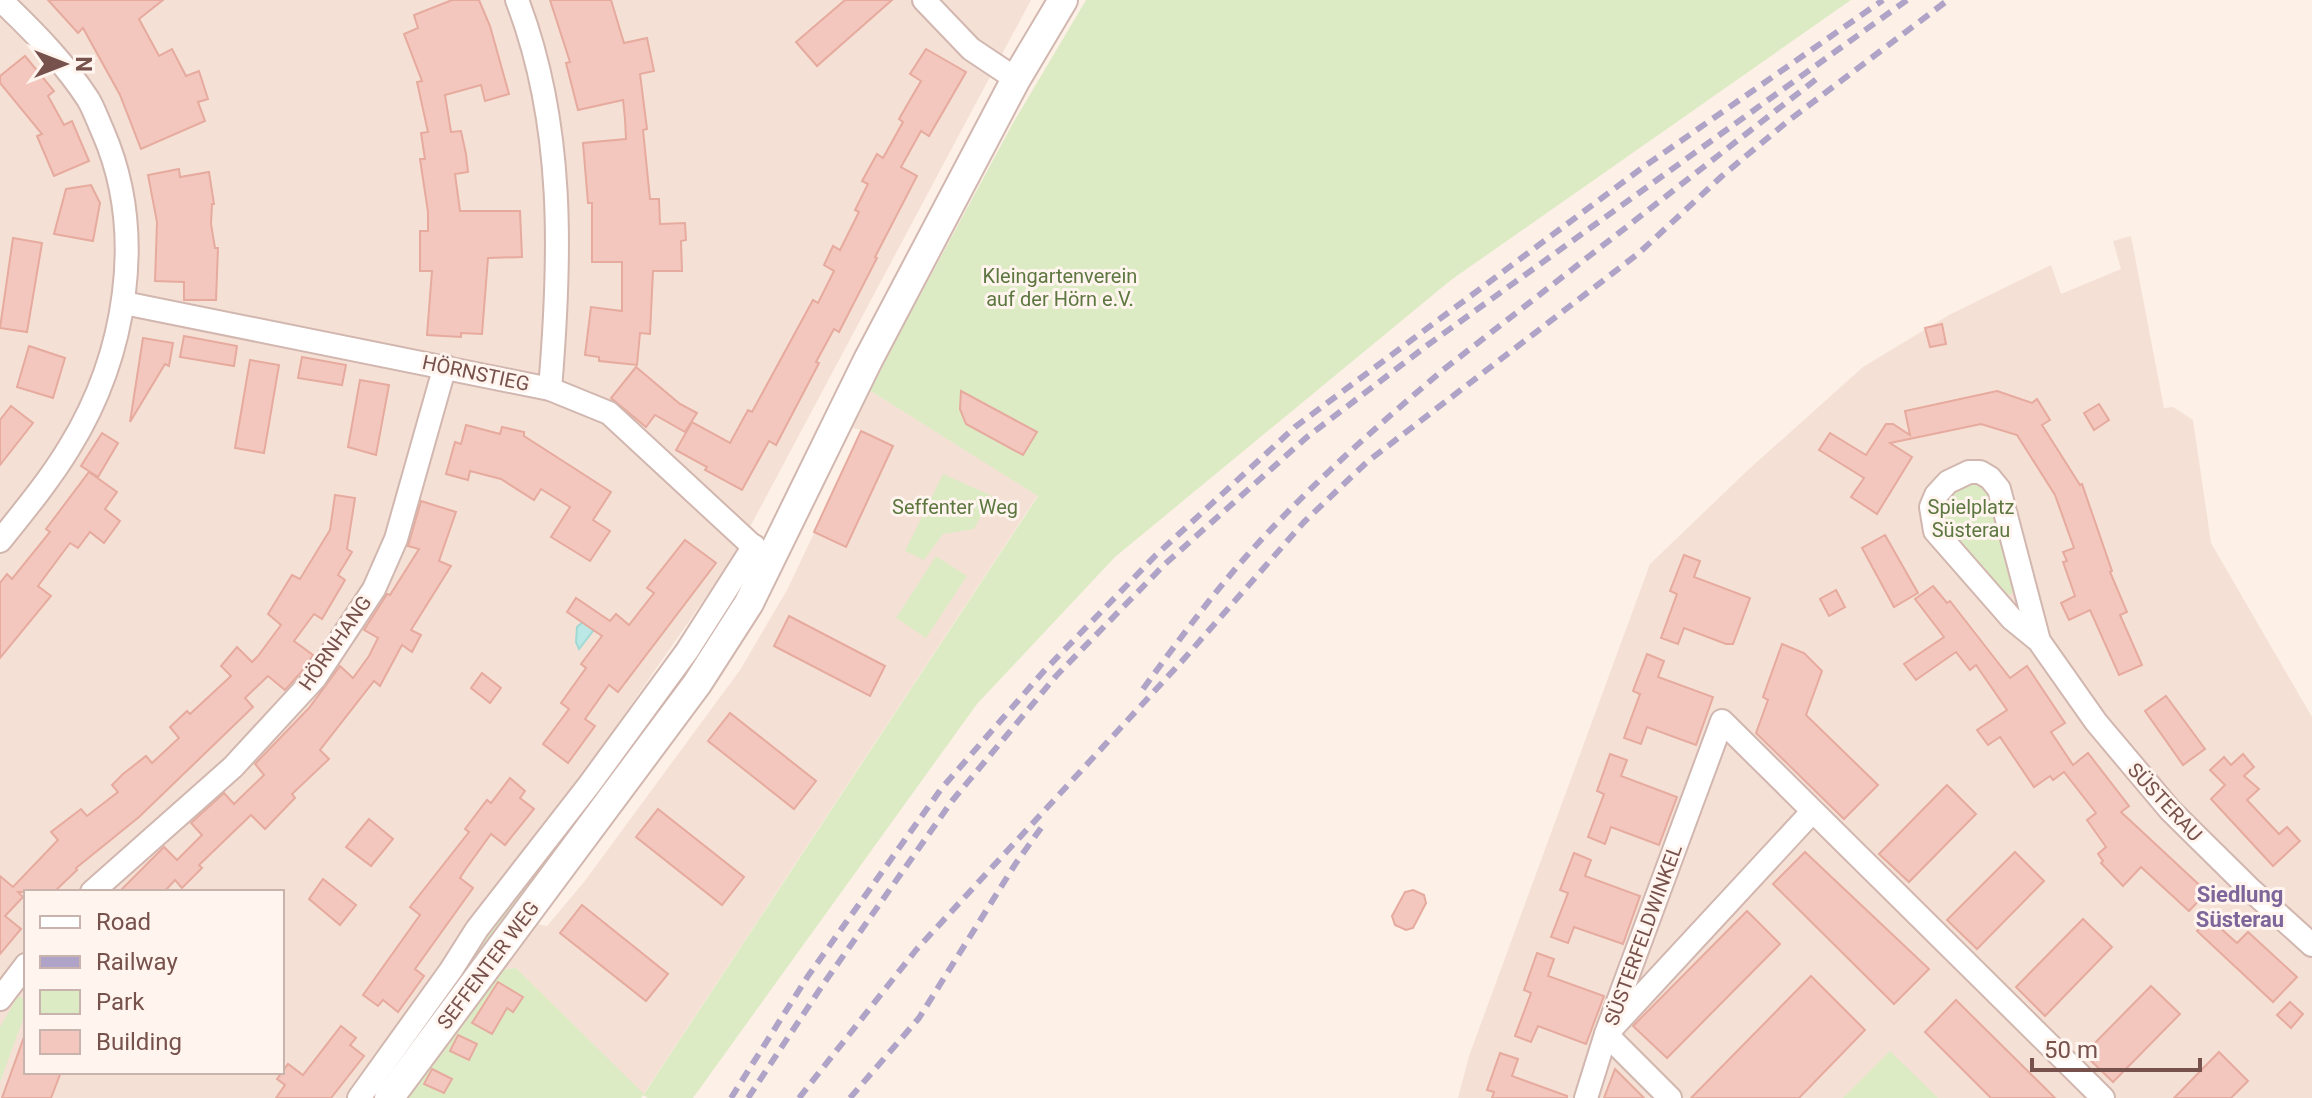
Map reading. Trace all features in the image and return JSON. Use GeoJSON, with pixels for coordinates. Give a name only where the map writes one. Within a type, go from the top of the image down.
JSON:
{"type":"FeatureCollection","features":[{"type":"Feature","properties":{"kind":"street"},"geometry":{"type":"LineString","coordinates":[[517,0],[529,32],[542,91],[556,181],[557,302],[550,389]]}},
{"type":"Feature","properties":{"kind":"street"},"geometry":{"type":"LineString","coordinates":[[924,0],[971,49],[1016,79]]}},
{"type":"Feature","properties":{"kind":"street","name":"SEFFENTER WEG"},"geometry":{"type":"LineString","coordinates":[[359,1098],[477,929],[762,554],[1016,79],[1063,0]]}},
{"type":"Feature","properties":{"kind":"street"},"geometry":{"type":"LineString","coordinates":[[0,2],[53,50],[90,102],[116,164],[128,233],[124,303],[102,382],[71,446],[36,497],[0,541]]}},
{"type":"Feature","properties":{"kind":"street","name":"HÖRNSTIEG"},"geometry":{"type":"LineString","coordinates":[[124,303],[550,389],[609,413],[762,554]]}},
{"type":"Feature","properties":{"kind":"street","name":"HÖRNHANG"},"geometry":{"type":"LineString","coordinates":[[94,890],[233,767],[315,678],[374,589],[396,539],[445,366]]}},
{"type":"Feature","properties":{"kind":"street","name":"SÜSTERAU"},"geometry":{"type":"LineString","coordinates":[[2039,641],[1999,489],[1980,472],[1969,472],[1948,482],[1936,495],[1931,507],[1935,531],[1945,545],[2012,619],[2039,641],[2096,722],[2170,810],[2312,945]]}},
{"type":"Feature","properties":{"kind":"street","name":"SEFFENTER WEG"},"geometry":{"type":"LineString","coordinates":[[389,1098],[697,684],[749,603],[762,554]]}},
{"type":"Feature","properties":{"kind":"street","name":"SÜSTERFELDWINKEL"},"geometry":{"type":"LineString","coordinates":[[1606,1034],[1722,721],[2103,1098]]}},
{"type":"Feature","properties":{"kind":"street","name":"SÜSTERFELDWINKEL"},"geometry":{"type":"LineString","coordinates":[[1606,1034],[1812,812]]}},
{"type":"Feature","properties":{"kind":"street"},"geometry":{"type":"LineString","coordinates":[[0,999],[24,968]]}},
{"type":"Feature","properties":{"kind":"street"},"geometry":{"type":"LineString","coordinates":[[1586,1098],[1606,1034],[1670,1098]]}},
{"type":"Feature","properties":{"kind":"shaded area"},"geometry":{"type":"Polygon","coordinates":[[[0,0],[1031,0],[735,555],[352,1098],[0,1098],[0,0]]]}},
{"type":"Feature","properties":{"kind":"shaded area"},"geometry":{"type":"Polygon","coordinates":[[[2131,236],[2164,408],[2173,407],[2193,420],[2211,543],[2312,717],[2312,1098],[1458,1098],[1469,1056],[1650,564],[1748,470],[1863,367],[1949,315],[2051,265],[2061,294],[2121,269],[2113,241],[2131,236]]]}},
{"type":"Feature","properties":{"kind":"shaded area"},"geometry":{"type":"Polygon","coordinates":[[[869,390],[1038,495],[643,1095],[516,968],[504,969],[537,924],[547,926],[584,882],[740,670],[787,590],[863,430],[851,428],[869,390]]]}},
{"type":"Feature","properties":{"kind":"green space","name":"Kleingartenverein auf der Hörn e.V."},"geometry":{"type":"Polygon","coordinates":[[[1086,0],[1851,0],[1451,280],[1115,557],[977,704],[693,1098],[648,1098],[643,1095],[641,1098],[407,1098],[504,969],[516,968],[644,1094],[1038,496],[869,390],[1013,123],[1086,0]]]}},
{"type":"Feature","properties":{"kind":"green space","name":"Seffenter Weg"},"geometry":{"type":"Polygon","coordinates":[[[943,474],[992,496],[974,529],[943,534],[924,560],[905,551],[943,474]]]}},
{"type":"Feature","properties":{"kind":"green space","name":"Spielplatz Süsterau"},"geometry":{"type":"Polygon","coordinates":[[[1976,482],[1990,495],[2019,592],[2002,596],[1946,529],[1944,512],[1949,498],[1960,488],[1976,482]]]}},
{"type":"Feature","properties":{"kind":"green space"},"geometry":{"type":"Polygon","coordinates":[[[936,556],[967,576],[926,638],[896,618],[936,556]]]}},
{"type":"Feature","properties":{"kind":"green space"},"geometry":{"type":"Polygon","coordinates":[[[748,567],[753,572],[698,666],[376,1098],[366,1098],[748,567]]]}},
{"type":"Feature","properties":{"kind":"green space"},"geometry":{"type":"Polygon","coordinates":[[[18,996],[24,999],[24,1016],[0,1082],[0,1027],[18,996]]]}},
{"type":"Feature","properties":{"kind":"green space"},"geometry":{"type":"Polygon","coordinates":[[[1890,1051],[1938,1098],[1843,1098],[1890,1051]]]}},
{"type":"Feature","properties":{"kind":"water"},"geometry":{"type":"Polygon","coordinates":[[[585,620],[596,627],[579,649],[577,627],[585,620]]]}},
{"type":"Feature","properties":{"kind":"building"},"geometry":{"type":"Polygon","coordinates":[[[48,0],[163,0],[139,19],[159,56],[172,49],[186,76],[199,71],[208,99],[198,102],[205,121],[141,149],[120,95],[83,28],[78,33],[48,0]]]}},
{"type":"Feature","properties":{"kind":"building"},"geometry":{"type":"Polygon","coordinates":[[[452,0],[479,0],[490,26],[509,94],[485,101],[481,85],[445,95],[451,132],[461,131],[466,154],[468,172],[455,174],[460,211],[520,211],[522,257],[488,258],[482,334],[461,333],[461,337],[427,335],[432,271],[420,271],[420,231],[428,231],[428,212],[420,159],[425,159],[421,133],[428,132],[417,82],[422,81],[404,34],[418,28],[414,15],[452,0]]]}},
{"type":"Feature","properties":{"kind":"building"},"geometry":{"type":"Polygon","coordinates":[[[550,0],[611,0],[624,43],[647,38],[654,71],[640,74],[647,129],[643,130],[650,199],[659,199],[660,224],[685,223],[686,240],[681,241],[682,271],[653,271],[650,334],[640,333],[637,365],[599,361],[599,357],[585,355],[591,307],[622,311],[622,262],[592,262],[592,203],[588,203],[583,143],[626,139],[625,119],[623,100],[578,110],[566,63],[570,62],[550,0]]]}},
{"type":"Feature","properties":{"kind":"building"},"geometry":{"type":"Polygon","coordinates":[[[845,0],[892,0],[817,66],[796,42],[845,0]]]}},
{"type":"Feature","properties":{"kind":"building"},"geometry":{"type":"Polygon","coordinates":[[[926,49],[966,72],[929,136],[921,131],[901,167],[917,176],[877,258],[839,332],[834,329],[816,362],[819,363],[776,445],[769,441],[742,490],[676,450],[692,422],[730,443],[748,410],[752,412],[813,300],[818,303],[834,271],[824,265],[833,246],[840,250],[859,212],[855,210],[868,184],[862,181],[877,154],[883,158],[903,122],[899,119],[921,81],[910,74],[926,49]]]}},
{"type":"Feature","properties":{"kind":"building"},"geometry":{"type":"Polygon","coordinates":[[[25,56],[54,91],[48,96],[64,125],[72,121],[89,161],[54,176],[37,136],[42,134],[0,83],[0,76],[25,56]]]}},
{"type":"Feature","properties":{"kind":"building"},"geometry":{"type":"Polygon","coordinates":[[[179,169],[180,177],[209,172],[214,204],[211,224],[215,248],[218,248],[216,300],[184,300],[184,282],[155,281],[157,222],[148,175],[179,169]]]}},
{"type":"Feature","properties":{"kind":"building"},"geometry":{"type":"Polygon","coordinates":[[[91,185],[100,203],[93,241],[54,234],[66,189],[91,185]]]}},
{"type":"Feature","properties":{"kind":"building"},"geometry":{"type":"Polygon","coordinates":[[[13,238],[42,243],[27,332],[0,328],[13,238]]]}},
{"type":"Feature","properties":{"kind":"building"},"geometry":{"type":"Polygon","coordinates":[[[1942,324],[1946,344],[1930,347],[1925,328],[1942,324]]]}},
{"type":"Feature","properties":{"kind":"building"},"geometry":{"type":"Polygon","coordinates":[[[184,336],[237,346],[234,366],[180,357],[184,336]]]}},
{"type":"Feature","properties":{"kind":"building"},"geometry":{"type":"Polygon","coordinates":[[[143,338],[173,343],[169,366],[165,364],[130,422],[143,338]]]}},
{"type":"Feature","properties":{"kind":"building"},"geometry":{"type":"Polygon","coordinates":[[[29,346],[65,358],[53,398],[17,387],[29,346]]]}},
{"type":"Feature","properties":{"kind":"building"},"geometry":{"type":"Polygon","coordinates":[[[302,357],[346,365],[342,385],[298,378],[302,357]]]}},
{"type":"Feature","properties":{"kind":"building"},"geometry":{"type":"Polygon","coordinates":[[[250,360],[279,365],[264,453],[235,448],[250,360]]]}},
{"type":"Feature","properties":{"kind":"building"},"geometry":{"type":"Polygon","coordinates":[[[636,367],[680,404],[697,413],[685,432],[655,415],[646,427],[611,398],[636,367]]]}},
{"type":"Feature","properties":{"kind":"building"},"geometry":{"type":"Polygon","coordinates":[[[360,380],[389,385],[376,455],[348,447],[360,380]]]}},
{"type":"Feature","properties":{"kind":"building"},"geometry":{"type":"Polygon","coordinates":[[[961,391],[1037,432],[1023,455],[966,424],[960,409],[961,391]]]}},
{"type":"Feature","properties":{"kind":"building"},"geometry":{"type":"Polygon","coordinates":[[[1997,391],[2032,403],[2037,399],[2050,420],[2042,425],[2082,484],[2110,572],[2127,612],[2120,615],[2142,665],[2119,675],[2090,610],[2069,620],[2061,603],[2075,596],[2063,562],[2067,561],[2063,552],[2074,548],[2055,495],[2017,435],[1981,424],[1890,443],[1912,457],[1877,514],[1851,497],[1864,478],[1819,450],[1830,433],[1866,455],[1886,424],[1893,424],[1910,435],[1905,411],[1997,391]]]}},
{"type":"Feature","properties":{"kind":"building"},"geometry":{"type":"Polygon","coordinates":[[[2099,404],[2109,420],[2094,430],[2084,413],[2099,404]]]}},
{"type":"Feature","properties":{"kind":"building"},"geometry":{"type":"Polygon","coordinates":[[[11,406],[33,423],[0,465],[0,420],[11,406]]]}},
{"type":"Feature","properties":{"kind":"building"},"geometry":{"type":"Polygon","coordinates":[[[466,425],[500,434],[502,427],[524,432],[524,436],[611,492],[593,520],[610,531],[590,561],[551,537],[570,507],[541,489],[534,500],[501,479],[470,471],[468,480],[446,474],[455,442],[461,444],[466,425]]]}},
{"type":"Feature","properties":{"kind":"building"},"geometry":{"type":"Polygon","coordinates":[[[861,431],[893,446],[846,547],[814,532],[861,431]]]}},
{"type":"Feature","properties":{"kind":"building"},"geometry":{"type":"Polygon","coordinates":[[[102,433],[118,443],[98,477],[81,466],[102,433]]]}},
{"type":"Feature","properties":{"kind":"building"},"geometry":{"type":"Polygon","coordinates":[[[89,472],[117,492],[105,509],[120,521],[104,543],[90,532],[78,548],[70,543],[38,586],[51,596],[0,658],[0,583],[7,574],[12,579],[50,532],[46,529],[89,472]]]}},
{"type":"Feature","properties":{"kind":"building"},"geometry":{"type":"Polygon","coordinates":[[[335,495],[355,498],[347,549],[352,552],[338,575],[345,580],[322,619],[314,614],[294,641],[313,655],[304,669],[285,690],[268,676],[245,698],[253,707],[139,817],[76,868],[56,890],[18,892],[23,897],[5,916],[21,929],[0,954],[0,876],[13,887],[58,840],[51,832],[81,809],[87,816],[118,792],[112,785],[123,774],[146,756],[152,763],[179,738],[170,727],[187,711],[190,714],[231,676],[221,666],[237,647],[252,662],[258,656],[281,625],[268,614],[292,575],[300,579],[330,530],[335,495]]]}},
{"type":"Feature","properties":{"kind":"building"},"geometry":{"type":"Polygon","coordinates":[[[421,501],[456,512],[439,561],[451,566],[411,630],[421,635],[412,652],[402,645],[380,686],[374,681],[320,750],[329,759],[292,794],[295,798],[265,829],[251,815],[199,865],[202,868],[182,888],[175,880],[166,890],[121,890],[164,847],[177,860],[202,835],[191,823],[224,793],[234,804],[264,775],[255,764],[309,708],[340,666],[353,678],[378,638],[364,630],[419,549],[408,546],[421,501]]]}},
{"type":"Feature","properties":{"kind":"building"},"geometry":{"type":"Polygon","coordinates":[[[1885,535],[1918,593],[1894,607],[1862,548],[1885,535]]]}},
{"type":"Feature","properties":{"kind":"building"},"geometry":{"type":"Polygon","coordinates":[[[685,540],[716,563],[618,692],[609,685],[585,719],[595,726],[568,763],[543,744],[569,709],[561,703],[586,668],[581,664],[602,636],[567,612],[576,598],[610,621],[616,614],[629,625],[654,593],[647,588],[685,540]]]}},
{"type":"Feature","properties":{"kind":"building"},"geometry":{"type":"Polygon","coordinates":[[[1684,555],[1700,561],[1694,577],[1750,598],[1733,644],[1684,628],[1678,644],[1661,638],[1677,594],[1670,591],[1684,555]]]}},
{"type":"Feature","properties":{"kind":"building"},"geometry":{"type":"Polygon","coordinates":[[[1933,586],[1947,603],[1950,601],[2010,678],[2027,666],[2065,723],[2051,732],[2073,765],[2088,753],[2129,806],[2121,812],[2207,892],[2189,911],[2141,867],[2123,886],[2101,863],[2103,861],[2098,854],[2106,847],[2087,820],[2096,813],[2064,772],[2053,780],[2050,776],[2034,787],[2000,737],[1988,745],[1977,730],[2007,710],[1976,665],[1970,670],[1956,652],[1916,680],[1904,664],[1944,637],[1915,599],[1933,586]]]}},
{"type":"Feature","properties":{"kind":"building"},"geometry":{"type":"Polygon","coordinates":[[[1836,590],[1845,607],[1829,616],[1820,599],[1836,590]]]}},
{"type":"Feature","properties":{"kind":"building"},"geometry":{"type":"Polygon","coordinates":[[[789,616],[885,666],[870,696],[774,646],[789,616]]]}},
{"type":"Feature","properties":{"kind":"building"},"geometry":{"type":"Polygon","coordinates":[[[1782,644],[1804,653],[1822,671],[1806,715],[1878,785],[1844,819],[1756,733],[1768,700],[1763,697],[1782,644]]]}},
{"type":"Feature","properties":{"kind":"building"},"geometry":{"type":"Polygon","coordinates":[[[1647,654],[1664,661],[1658,677],[1713,697],[1696,745],[1647,727],[1641,744],[1624,738],[1640,694],[1633,691],[1647,654]]]}},
{"type":"Feature","properties":{"kind":"building"},"geometry":{"type":"Polygon","coordinates":[[[482,673],[501,688],[490,703],[471,688],[482,673]]]}},
{"type":"Feature","properties":{"kind":"building"},"geometry":{"type":"Polygon","coordinates":[[[2166,696],[2205,749],[2183,765],[2145,711],[2166,696]]]}},
{"type":"Feature","properties":{"kind":"building"},"geometry":{"type":"Polygon","coordinates":[[[730,713],[816,781],[794,809],[708,741],[730,713]]]}},
{"type":"Feature","properties":{"kind":"building"},"geometry":{"type":"Polygon","coordinates":[[[1610,754],[1627,760],[1621,776],[1677,797],[1659,845],[1611,827],[1605,844],[1588,837],[1604,794],[1597,791],[1610,754]]]}},
{"type":"Feature","properties":{"kind":"building"},"geometry":{"type":"Polygon","coordinates":[[[2243,754],[2254,767],[2244,776],[2259,789],[2247,800],[2279,834],[2287,827],[2300,841],[2273,866],[2211,799],[2225,785],[2210,770],[2224,757],[2231,765],[2243,754]]]}},
{"type":"Feature","properties":{"kind":"building"},"geometry":{"type":"Polygon","coordinates":[[[510,778],[525,791],[520,798],[534,809],[505,845],[491,834],[465,870],[460,878],[473,888],[415,969],[424,976],[398,1012],[383,1000],[378,1006],[363,995],[420,915],[410,907],[469,832],[465,829],[487,800],[491,803],[510,778]]]}},
{"type":"Feature","properties":{"kind":"building"},"geometry":{"type":"Polygon","coordinates":[[[1947,785],[1976,814],[1909,882],[1879,854],[1947,785]]]}},
{"type":"Feature","properties":{"kind":"building"},"geometry":{"type":"Polygon","coordinates":[[[658,809],[744,877],[722,905],[636,837],[658,809]]]}},
{"type":"Feature","properties":{"kind":"building"},"geometry":{"type":"Polygon","coordinates":[[[369,819],[393,839],[371,866],[346,847],[369,819]]]}},
{"type":"Feature","properties":{"kind":"building"},"geometry":{"type":"Polygon","coordinates":[[[1805,852],[1929,969],[1894,1004],[1773,884],[1805,852]]]}},
{"type":"Feature","properties":{"kind":"building"},"geometry":{"type":"Polygon","coordinates":[[[2015,852],[2044,881],[1977,949],[1947,920],[2015,852]]]}},
{"type":"Feature","properties":{"kind":"building"},"geometry":{"type":"Polygon","coordinates":[[[1574,853],[1591,860],[1585,876],[1640,896],[1623,944],[1574,927],[1568,943],[1551,937],[1568,893],[1560,890],[1574,853]]]}},
{"type":"Feature","properties":{"kind":"building"},"geometry":{"type":"Polygon","coordinates":[[[323,879],[356,905],[340,925],[309,899],[323,879]]]}},
{"type":"Feature","properties":{"kind":"building"},"geometry":{"type":"Polygon","coordinates":[[[1413,890],[1424,895],[1426,903],[1413,928],[1406,930],[1395,925],[1392,916],[1405,892],[1413,890]]]}},
{"type":"Feature","properties":{"kind":"building"},"geometry":{"type":"Polygon","coordinates":[[[582,905],[668,974],[646,1001],[560,933],[582,905]]]}},
{"type":"Feature","properties":{"kind":"building"},"geometry":{"type":"Polygon","coordinates":[[[1747,911],[1780,944],[1667,1058],[1633,1026],[1747,911]]]}},
{"type":"Feature","properties":{"kind":"building"},"geometry":{"type":"Polygon","coordinates":[[[2209,918],[2237,943],[2248,932],[2297,977],[2273,1002],[2197,931],[2209,918]]]}},
{"type":"Feature","properties":{"kind":"building"},"geometry":{"type":"Polygon","coordinates":[[[2083,919],[2112,947],[2045,1016],[2016,987],[2083,919]]]}},
{"type":"Feature","properties":{"kind":"building"},"geometry":{"type":"Polygon","coordinates":[[[1537,953],[1554,959],[1548,976],[1604,996],[1586,1044],[1538,1026],[1531,1042],[1515,1036],[1531,993],[1524,990],[1537,953]]]}},
{"type":"Feature","properties":{"kind":"building"},"geometry":{"type":"Polygon","coordinates":[[[1811,976],[1865,1030],[1799,1098],[1691,1098],[1811,976]]]}},
{"type":"Feature","properties":{"kind":"building"},"geometry":{"type":"Polygon","coordinates":[[[498,982],[523,997],[513,1012],[507,1008],[492,1034],[472,1023],[498,982]]]}},
{"type":"Feature","properties":{"kind":"building"},"geometry":{"type":"Polygon","coordinates":[[[2151,986],[2180,1014],[2113,1082],[2084,1054],[2151,986]]]}},
{"type":"Feature","properties":{"kind":"building"},"geometry":{"type":"Polygon","coordinates":[[[1956,1000],[2055,1098],[1991,1098],[1925,1032],[1956,1000]]]}},
{"type":"Feature","properties":{"kind":"building"},"geometry":{"type":"Polygon","coordinates":[[[2290,1002],[2303,1014],[2291,1028],[2277,1015],[2290,1002]]]}},
{"type":"Feature","properties":{"kind":"building"},"geometry":{"type":"Polygon","coordinates":[[[341,1026],[356,1038],[350,1045],[364,1056],[331,1098],[276,1098],[285,1085],[277,1079],[284,1074],[288,1064],[303,1075],[341,1026]]]}},
{"type":"Feature","properties":{"kind":"building"},"geometry":{"type":"Polygon","coordinates":[[[458,1035],[477,1044],[469,1060],[450,1051],[458,1035]]]}},
{"type":"Feature","properties":{"kind":"building"},"geometry":{"type":"Polygon","coordinates":[[[24,1037],[24,1074],[60,1074],[51,1098],[2,1098],[24,1037]]]}},
{"type":"Feature","properties":{"kind":"building"},"geometry":{"type":"Polygon","coordinates":[[[2219,1052],[2248,1081],[2231,1098],[2174,1098],[2219,1052]]]}},
{"type":"Feature","properties":{"kind":"building"},"geometry":{"type":"Polygon","coordinates":[[[1500,1053],[1518,1059],[1512,1076],[1567,1098],[1492,1098],[1494,1092],[1487,1090],[1500,1053]]]}},
{"type":"Feature","properties":{"kind":"building"},"geometry":{"type":"Polygon","coordinates":[[[432,1069],[452,1079],[444,1093],[424,1084],[432,1069]]]}},
{"type":"Feature","properties":{"kind":"building"},"geometry":{"type":"Polygon","coordinates":[[[1615,1069],[1644,1098],[1604,1098],[1615,1069]]]}},
{"type":"Feature","properties":{"kind":"railway"},"geometry":{"type":"LineString","coordinates":[[731,1098],[808,976],[941,789],[1044,671],[1155,556],[1295,427],[1642,168],[1883,0]]}},
{"type":"Feature","properties":{"kind":"railway"},"geometry":{"type":"LineString","coordinates":[[748,1098],[822,986],[952,801],[1056,676],[1165,564],[1307,437],[1429,344],[1907,0]]}},
{"type":"Feature","properties":{"kind":"railway"},"geometry":{"type":"LineString","coordinates":[[799,1098],[916,950],[1183,660],[1304,522],[1367,462],[1639,253],[1722,176],[1788,121],[1948,0]]}},
{"type":"Feature","properties":{"kind":"railway"},"geometry":{"type":"LineString","coordinates":[[1143,689],[1236,568],[1284,515],[1362,440],[1443,370],[1819,77]]}},
{"type":"Feature","properties":{"kind":"railway"},"geometry":{"type":"LineString","coordinates":[[850,1098],[919,1018],[1041,828]]}},
{"type":"Feature","properties":{"kind":"district","name":"Siedlung Süsterau"},"geometry":{"type":"Point","coordinates":[2240,906]}}]}
